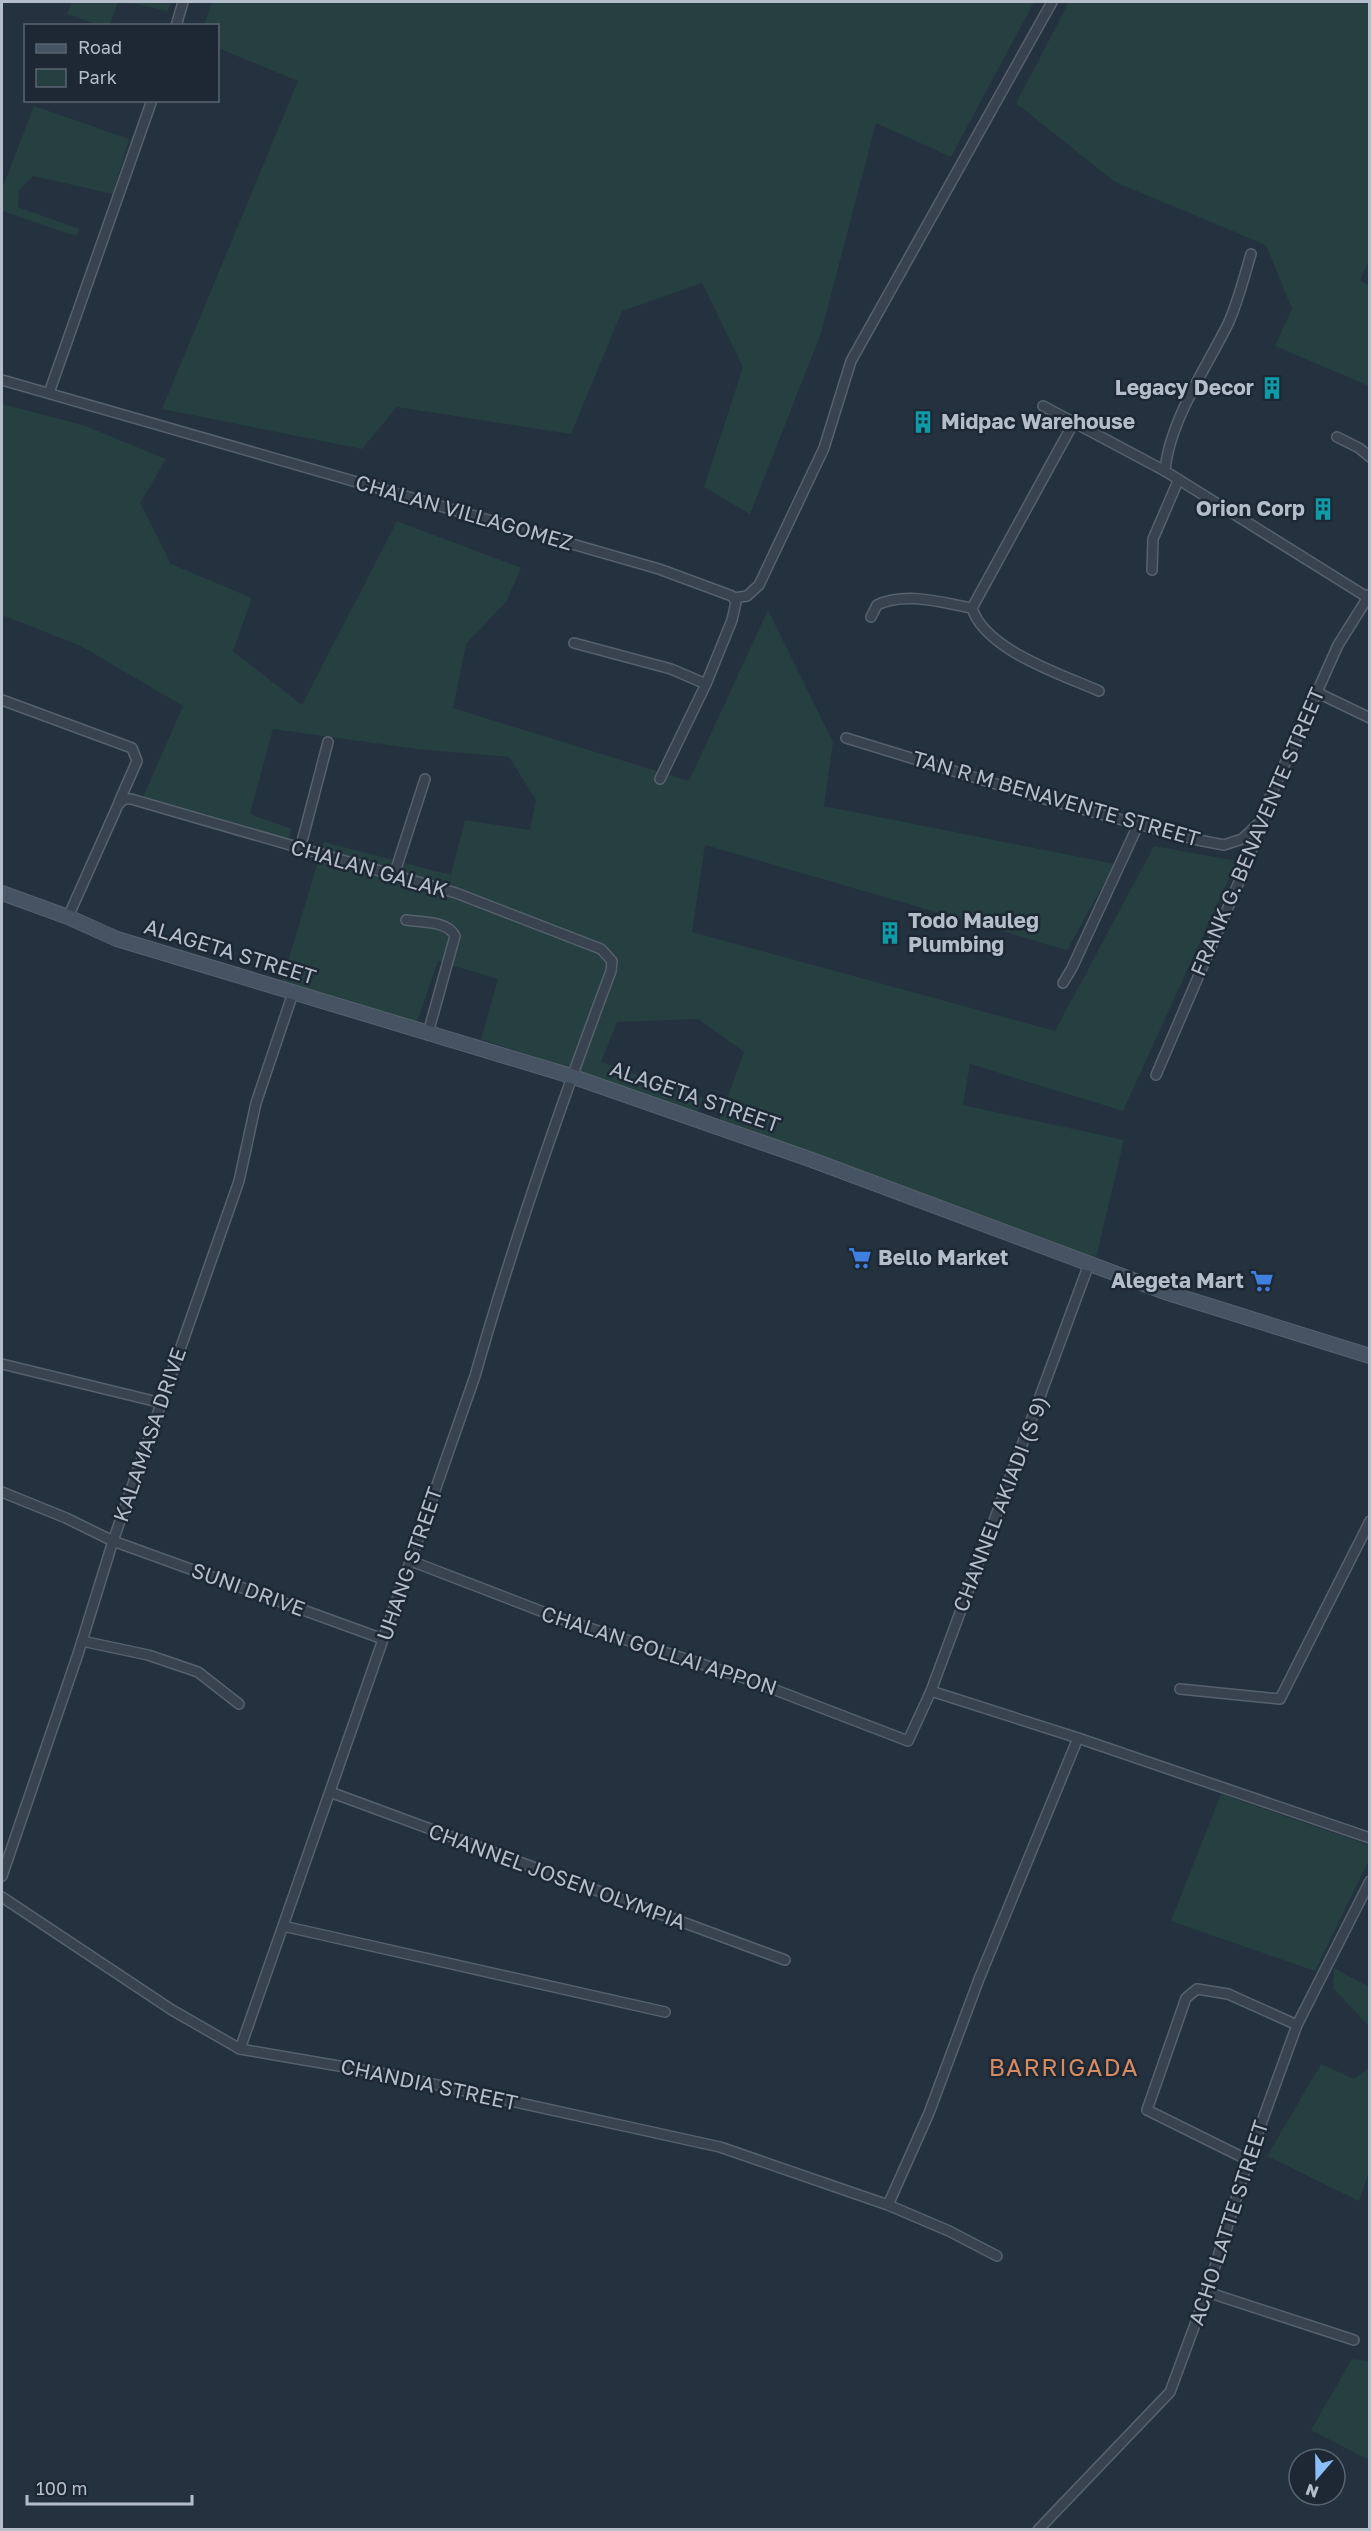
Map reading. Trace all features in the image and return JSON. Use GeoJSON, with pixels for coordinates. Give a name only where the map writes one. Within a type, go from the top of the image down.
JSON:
{"type":"FeatureCollection","features":[{"type":"Feature","properties":{"kind":"main road","name":"ALAGETA STREET"},"geometry":{"type":"LineString","coordinates":[[2,893],[68,917],[117,939],[571,1076],[812,1160],[1215,1309],[1370,1356]]}},
{"type":"Feature","properties":{"kind":"street"},"geometry":{"type":"LineString","coordinates":[[177,24],[183,2]]}},
{"type":"Feature","properties":{"kind":"street"},"geometry":{"type":"LineString","coordinates":[[660,779],[706,684],[732,620],[736,607],[734,598],[747,596],[759,585],[824,448],[851,362],[1052,2]]}},
{"type":"Feature","properties":{"kind":"street"},"geometry":{"type":"LineString","coordinates":[[49,393],[151,102]]}},
{"type":"Feature","properties":{"kind":"street"},"geometry":{"type":"LineString","coordinates":[[1165,471],[1167,454],[1191,396],[1229,321],[1251,254]]}},
{"type":"Feature","properties":{"kind":"street","name":"CHALAN VILLAGOMEZ"},"geometry":{"type":"LineString","coordinates":[[2,380],[659,569],[724,591],[734,598]]}},
{"type":"Feature","properties":{"kind":"street"},"geometry":{"type":"LineString","coordinates":[[1043,406],[1165,471],[1369,597]]}},
{"type":"Feature","properties":{"kind":"street"},"geometry":{"type":"LineString","coordinates":[[972,608],[1074,422]]}},
{"type":"Feature","properties":{"kind":"street"},"geometry":{"type":"LineString","coordinates":[[1337,437],[1359,448],[1370,457]]}},
{"type":"Feature","properties":{"kind":"street"},"geometry":{"type":"LineString","coordinates":[[1152,570],[1154,539],[1178,481]]}},
{"type":"Feature","properties":{"kind":"street","name":"FRANK G. BENAVENTE STREET"},"geometry":{"type":"LineString","coordinates":[[1156,1076],[1248,861],[1261,822],[1316,692],[1338,645],[1369,597]]}},
{"type":"Feature","properties":{"kind":"street"},"geometry":{"type":"LineString","coordinates":[[871,617],[878,605],[895,599],[933,601],[972,608]]}},
{"type":"Feature","properties":{"kind":"street"},"geometry":{"type":"LineString","coordinates":[[972,608],[982,628],[1003,645],[1099,691]]}},
{"type":"Feature","properties":{"kind":"street"},"geometry":{"type":"LineString","coordinates":[[574,643],[671,669],[706,684]]}},
{"type":"Feature","properties":{"kind":"street"},"geometry":{"type":"LineString","coordinates":[[1316,692],[1370,718]]}},
{"type":"Feature","properties":{"kind":"street"},"geometry":{"type":"LineString","coordinates":[[2,700],[132,748],[136,761],[68,917]]}},
{"type":"Feature","properties":{"kind":"street","name":"TAN R M BENAVENTE STREET"},"geometry":{"type":"LineString","coordinates":[[846,738],[1048,800],[1224,845],[1242,839],[1261,822]]}},
{"type":"Feature","properties":{"kind":"street"},"geometry":{"type":"LineString","coordinates":[[300,849],[328,742]]}},
{"type":"Feature","properties":{"kind":"street"},"geometry":{"type":"LineString","coordinates":[[394,875],[425,779]]}},
{"type":"Feature","properties":{"kind":"street","name":"CHALAN GALAK"},"geometry":{"type":"LineString","coordinates":[[118,805],[124,799],[131,799],[394,875],[544,925],[602,949],[610,957],[611,971],[571,1076]]}},
{"type":"Feature","properties":{"kind":"street"},"geometry":{"type":"LineString","coordinates":[[1063,983],[1139,823]]}},
{"type":"Feature","properties":{"kind":"street"},"geometry":{"type":"LineString","coordinates":[[406,920],[443,926],[452,930],[455,936],[428,1033]]}},
{"type":"Feature","properties":{"kind":"street","name":"KALAMASA DRIVE"},"geometry":{"type":"LineString","coordinates":[[2,1876],[82,1641],[113,1541],[239,1181],[256,1104],[293,993]]}},
{"type":"Feature","properties":{"kind":"street","name":"UHANG STREET"},"geometry":{"type":"LineString","coordinates":[[240,2049],[475,1376],[494,1310],[571,1076]]}},
{"type":"Feature","properties":{"kind":"street","name":"CHANNEL AKIADI (S 9)"},"geometry":{"type":"LineString","coordinates":[[908,1741],[931,1690],[1089,1264]]}},
{"type":"Feature","properties":{"kind":"street"},"geometry":{"type":"LineString","coordinates":[[2,1364],[162,1403]]}},
{"type":"Feature","properties":{"kind":"street","name":"SUNI DRIVE"},"geometry":{"type":"LineString","coordinates":[[2,1492],[66,1518],[113,1541],[383,1639]]}},
{"type":"Feature","properties":{"kind":"street"},"geometry":{"type":"LineString","coordinates":[[1180,1689],[1280,1699],[1370,1521]]}},
{"type":"Feature","properties":{"kind":"street","name":"CHALAN GOLLAI APPON"},"geometry":{"type":"LineString","coordinates":[[411,1561],[514,1603],[739,1676],[908,1741]]}},
{"type":"Feature","properties":{"kind":"street"},"geometry":{"type":"LineString","coordinates":[[82,1641],[148,1655],[198,1672],[239,1704]]}},
{"type":"Feature","properties":{"kind":"street"},"geometry":{"type":"LineString","coordinates":[[931,1690],[1370,1838]]}},
{"type":"Feature","properties":{"kind":"street"},"geometry":{"type":"LineString","coordinates":[[888,2205],[929,2113],[980,1979],[1078,1738]]}},
{"type":"Feature","properties":{"kind":"street","name":"CHANNEL JOSEN OLYMPIA"},"geometry":{"type":"LineString","coordinates":[[330,1792],[785,1960]]}},
{"type":"Feature","properties":{"kind":"street","name":"ACHO LATTE STREET"},"geometry":{"type":"LineString","coordinates":[[1038,2529],[1170,2392],[1207,2292],[1248,2160],[1298,2025],[1370,1881]]}},
{"type":"Feature","properties":{"kind":"street","name":"CHANDIA STREET"},"geometry":{"type":"LineString","coordinates":[[2,1897],[172,2010],[240,2049],[397,2076],[720,2147],[888,2205],[949,2231],[997,2256]]}},
{"type":"Feature","properties":{"kind":"street"},"geometry":{"type":"LineString","coordinates":[[283,1926],[665,2012]]}},
{"type":"Feature","properties":{"kind":"street"},"geometry":{"type":"LineString","coordinates":[[1248,2160],[1147,2110],[1186,1998],[1197,1989],[1228,1995],[1298,2025]]}},
{"type":"Feature","properties":{"kind":"street"},"geometry":{"type":"LineString","coordinates":[[1207,2292],[1354,2340]]}},
{"type":"Feature","properties":{"kind":"green space"},"geometry":{"type":"Polygon","coordinates":[[[72,2],[118,2],[110,24],[96,24],[67,14],[72,2]]]}},
{"type":"Feature","properties":{"kind":"green space"},"geometry":{"type":"Polygon","coordinates":[[[128,2],[172,2],[167,11],[128,2]]]}},
{"type":"Feature","properties":{"kind":"green space"},"geometry":{"type":"Polygon","coordinates":[[[212,2],[1034,2],[951,157],[876,123],[821,333],[750,514],[704,487],[743,367],[702,283],[622,311],[571,434],[397,407],[362,449],[162,409],[298,81],[219,48],[219,24],[204,24],[212,2]]]}},
{"type":"Feature","properties":{"kind":"green space"},"geometry":{"type":"Polygon","coordinates":[[[1069,2],[1369,2],[1370,259],[1360,280],[1369,286],[1369,386],[1275,346],[1292,309],[1266,245],[1115,182],[1016,103],[1069,2]]]}},
{"type":"Feature","properties":{"kind":"green space"},"geometry":{"type":"Polygon","coordinates":[[[34,106],[129,139],[113,194],[33,176],[19,190],[18,207],[79,229],[76,236],[2,211],[2,189],[34,106]]]}},
{"type":"Feature","properties":{"kind":"green space"},"geometry":{"type":"Polygon","coordinates":[[[2,404],[83,425],[166,459],[140,503],[171,564],[252,598],[233,651],[302,705],[397,521],[521,568],[506,602],[466,644],[453,708],[689,781],[768,610],[833,742],[824,806],[1115,864],[1067,950],[705,845],[692,932],[1055,1031],[1154,846],[1237,861],[1123,1111],[970,1064],[963,1105],[1124,1140],[1094,1266],[718,1124],[744,1052],[698,1019],[617,1022],[601,1062],[703,1098],[698,1112],[481,1039],[498,979],[438,961],[417,1022],[282,981],[324,842],[451,875],[465,820],[530,830],[536,800],[509,757],[417,749],[273,729],[250,814],[292,829],[287,842],[143,797],[183,706],[81,646],[2,615],[2,404]]]}},
{"type":"Feature","properties":{"kind":"green space"},"geometry":{"type":"Polygon","coordinates":[[[1221,1794],[1369,1845],[1369,1860],[1315,1971],[1171,1921],[1221,1794]]]}},
{"type":"Feature","properties":{"kind":"green space"},"geometry":{"type":"Polygon","coordinates":[[[1334,1968],[1369,1987],[1369,2026],[1333,1988],[1334,1968]]]}},
{"type":"Feature","properties":{"kind":"green space"},"geometry":{"type":"Polygon","coordinates":[[[1321,2064],[1354,2079],[1369,2068],[1369,2172],[1359,2201],[1267,2156],[1321,2064]]]}},
{"type":"Feature","properties":{"kind":"green space"},"geometry":{"type":"Polygon","coordinates":[[[1352,2359],[1369,2361],[1369,2460],[1311,2430],[1352,2359]]]}},
{"type":"Feature","properties":{"kind":"place","name":"Legacy Decor"},"geometry":{"type":"Point","coordinates":[1272,388]}},
{"type":"Feature","properties":{"kind":"place","name":"Midpac Warehouse"},"geometry":{"type":"Point","coordinates":[923,422]}},
{"type":"Feature","properties":{"kind":"place","name":"Orion Corp"},"geometry":{"type":"Point","coordinates":[1323,509]}},
{"type":"Feature","properties":{"kind":"place","name":"Todo Mauleg Plumbing"},"geometry":{"type":"Point","coordinates":[890,933]}},
{"type":"Feature","properties":{"kind":"place","name":"Bello Market"},"geometry":{"type":"Point","coordinates":[860,1258]}},
{"type":"Feature","properties":{"kind":"place","name":"Alegeta Mart"},"geometry":{"type":"Point","coordinates":[1262,1281]}},
{"type":"Feature","properties":{"kind":"district","name":"BARRIGADA"},"geometry":{"type":"Point","coordinates":[1064,2068]}}]}
